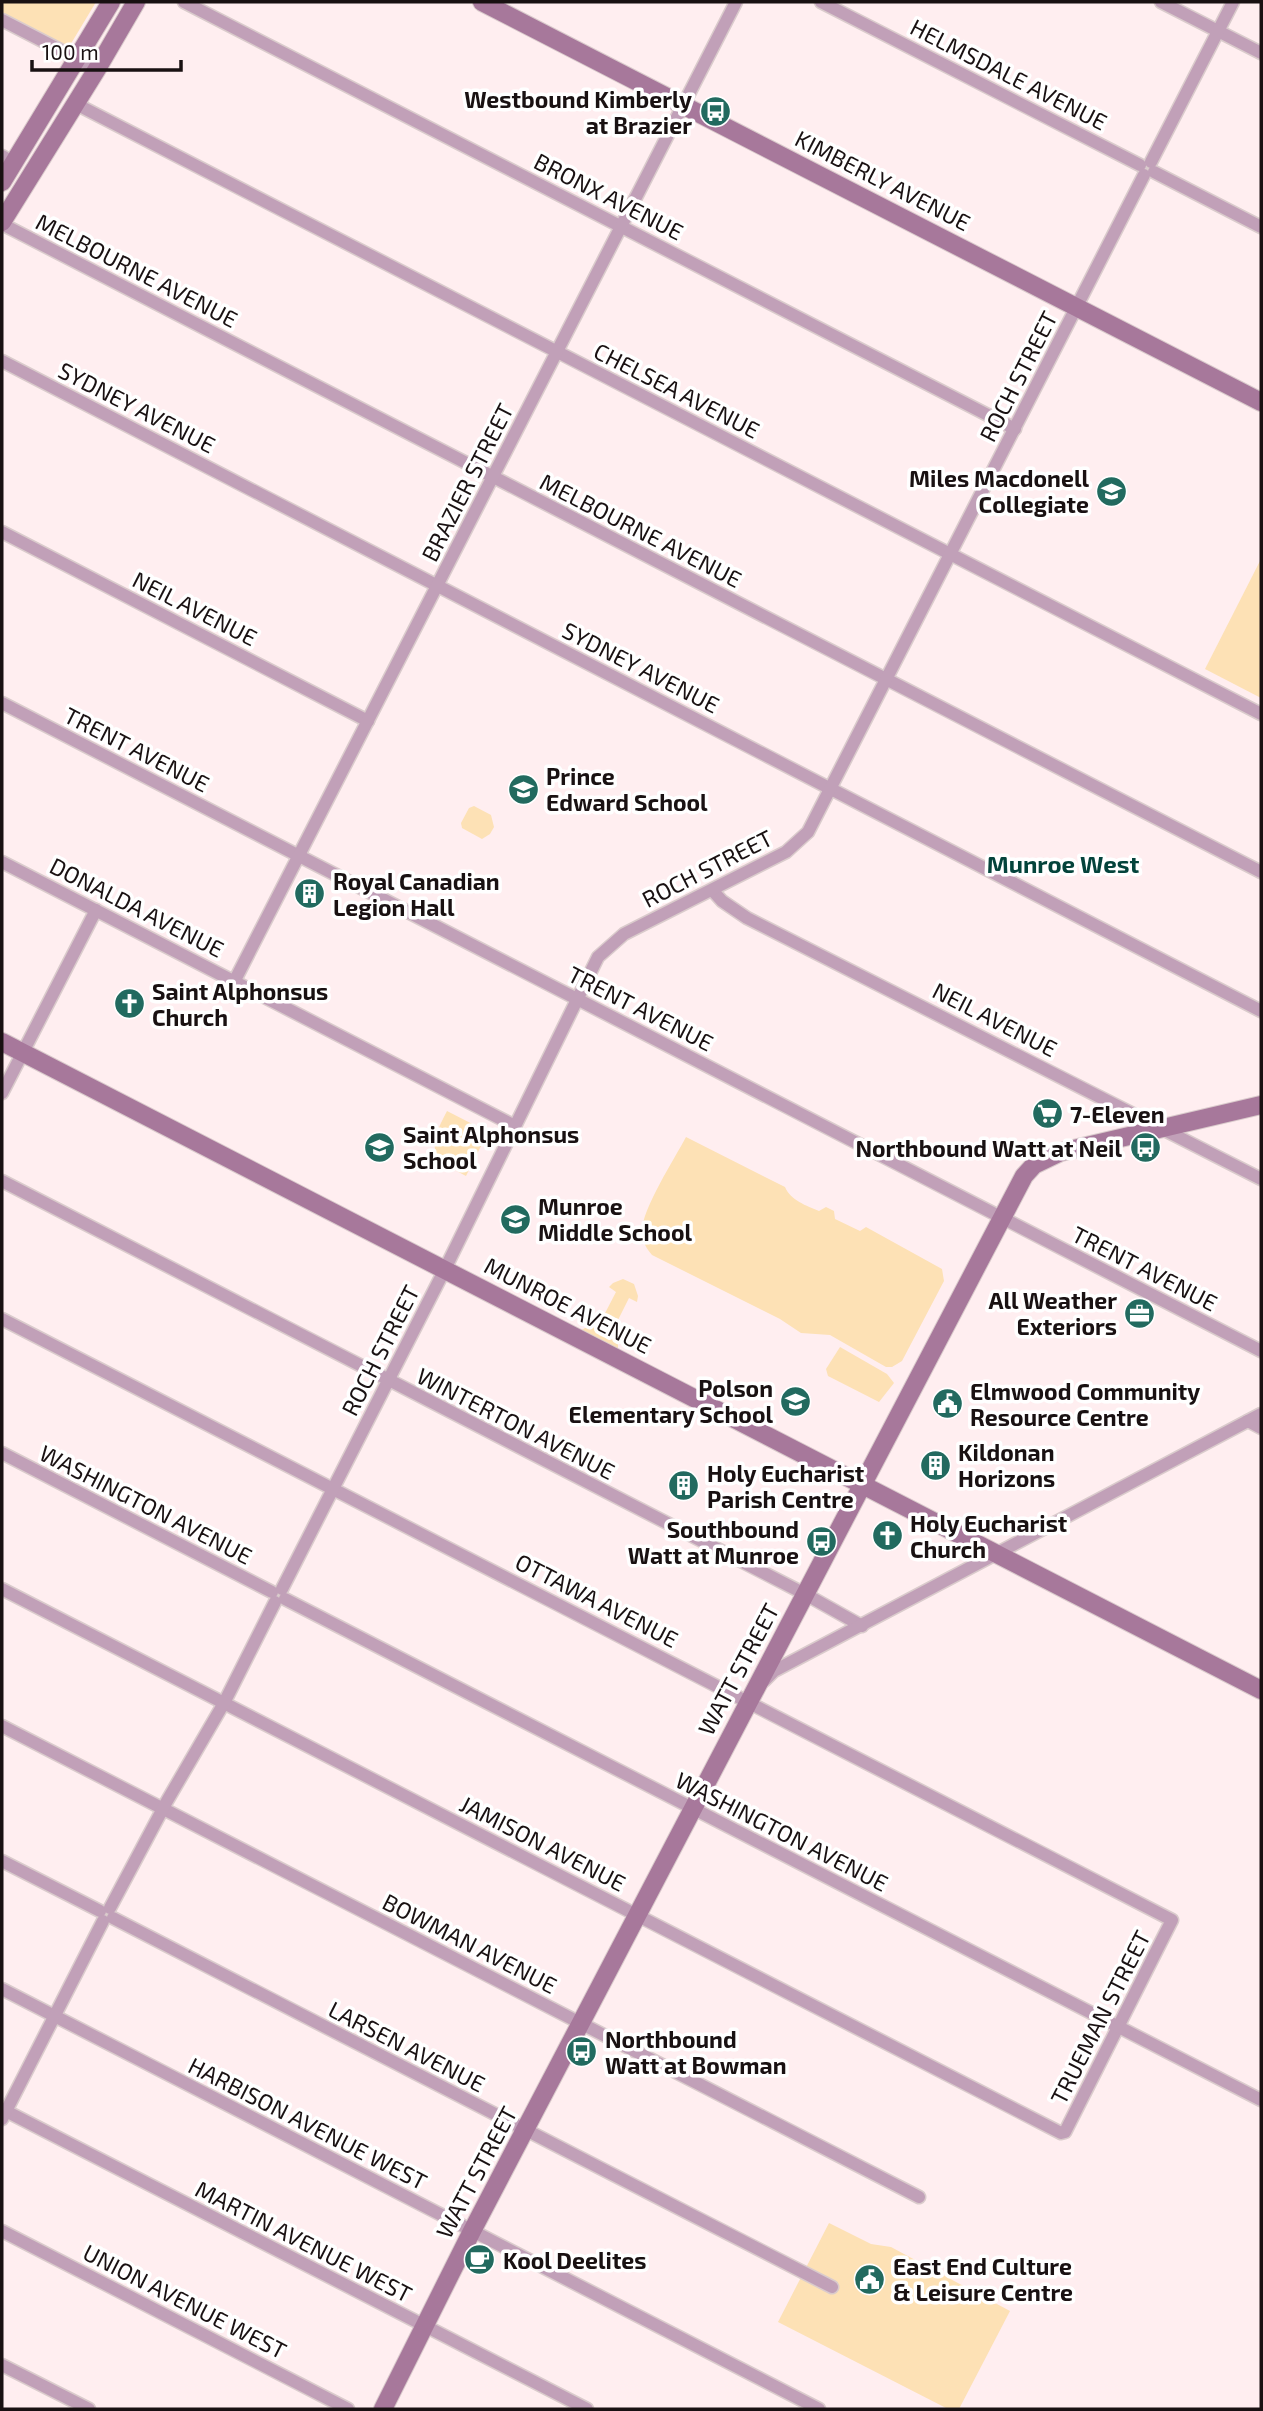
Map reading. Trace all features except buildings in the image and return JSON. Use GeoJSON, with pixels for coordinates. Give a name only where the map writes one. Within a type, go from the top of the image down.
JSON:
{"type":"FeatureCollection","features":[{"type":"Feature","properties":{"kind":"street"},"geometry":{"type":"LineString","coordinates":[[2,182],[8,159],[78,59],[111,2]]}},
{"type":"Feature","properties":{"kind":"street"},"geometry":{"type":"LineString","coordinates":[[2,223],[136,2]]}},
{"type":"Feature","properties":{"kind":"street","name":"BRONX AVENUE"},"geometry":{"type":"LineString","coordinates":[[184,2],[1015,429]]}},
{"type":"Feature","properties":{"kind":"street","name":"KIMBERLY AVENUE"},"geometry":{"type":"LineString","coordinates":[[482,2],[1261,402]]}},
{"type":"Feature","properties":{"kind":"street","name":"BRAZIER STREET"},"geometry":{"type":"LineString","coordinates":[[234,980],[736,2]]}},
{"type":"Feature","properties":{"kind":"street","name":"HELMSDALE AVENUE"},"geometry":{"type":"LineString","coordinates":[[821,2],[1261,227]]}},
{"type":"Feature","properties":{"kind":"street"},"geometry":{"type":"LineString","coordinates":[[1161,2],[1261,53]]}},
{"type":"Feature","properties":{"kind":"street","name":"ROCH STREET"},"geometry":{"type":"LineString","coordinates":[[3,2113],[163,1808],[223,1703],[445,1269],[598,957],[624,934],[786,852],[808,832],[1233,2]]}},
{"type":"Feature","properties":{"kind":"street"},"geometry":{"type":"LineString","coordinates":[[2,20],[97,69]]}},
{"type":"Feature","properties":{"kind":"street","name":"CHELSEA AVENUE"},"geometry":{"type":"LineString","coordinates":[[74,103],[1261,714]]}},
{"type":"Feature","properties":{"kind":"street","name":"MELBOURNE AVENUE"},"geometry":{"type":"LineString","coordinates":[[2,223],[1261,872]]}},
{"type":"Feature","properties":{"kind":"street","name":"SYDNEY AVENUE"},"geometry":{"type":"LineString","coordinates":[[2,360],[1261,1011]]}},
{"type":"Feature","properties":{"kind":"street","name":"NEIL AVENUE"},"geometry":{"type":"LineString","coordinates":[[2,532],[368,721]]}},
{"type":"Feature","properties":{"kind":"street","name":"TRENT AVENUE"},"geometry":{"type":"LineString","coordinates":[[2,703],[1261,1351]]}},
{"type":"Feature","properties":{"kind":"street","name":"DONALDA AVENUE"},"geometry":{"type":"LineString","coordinates":[[2,862],[515,1126]]}},
{"type":"Feature","properties":{"kind":"street","name":"NEIL AVENUE"},"geometry":{"type":"LineString","coordinates":[[713,891],[722,901],[747,918],[1261,1179]]}},
{"type":"Feature","properties":{"kind":"street"},"geometry":{"type":"LineString","coordinates":[[2,1093],[96,910]]}},
{"type":"Feature","properties":{"kind":"street","name":"MUNROE AVENUE"},"geometry":{"type":"LineString","coordinates":[[2,1042],[862,1487],[1261,1690]]}},
{"type":"Feature","properties":{"kind":"street","name":"WATT STREET"},"geometry":{"type":"LineString","coordinates":[[383,2409],[580,2023],[1024,1177],[1034,1165],[1045,1158],[1083,1146],[1261,1105]]}},
{"type":"Feature","properties":{"kind":"street","name":"WINTERTON AVENUE"},"geometry":{"type":"LineString","coordinates":[[2,1181],[805,1594],[862,1626]]}},
{"type":"Feature","properties":{"kind":"street","name":"OTTAWA AVENUE"},"geometry":{"type":"LineString","coordinates":[[2,1319],[333,1488],[752,1696],[1172,1920]]}},
{"type":"Feature","properties":{"kind":"street"},"geometry":{"type":"LineString","coordinates":[[752,1696],[774,1671],[1261,1414]]}},
{"type":"Feature","properties":{"kind":"street"},"geometry":{"type":"LineString","coordinates":[[1248,1421],[1261,1428]]}},
{"type":"Feature","properties":{"kind":"street","name":"WASHINGTON AVENUE"},"geometry":{"type":"LineString","coordinates":[[2,1453],[693,1809],[1120,2025],[1261,2100]]}},
{"type":"Feature","properties":{"kind":"street","name":"JAMISON AVENUE"},"geometry":{"type":"LineString","coordinates":[[2,1589],[1061,2133],[1065,2132]]}},
{"type":"Feature","properties":{"kind":"street","name":"BOWMAN AVENUE"},"geometry":{"type":"LineString","coordinates":[[2,1726],[919,2197]]}},
{"type":"Feature","properties":{"kind":"street","name":"LARSEN AVENUE"},"geometry":{"type":"LineString","coordinates":[[2,1861],[831,2287]]}},
{"type":"Feature","properties":{"kind":"street","name":"TRUEMAN STREET"},"geometry":{"type":"LineString","coordinates":[[1065,2132],[1172,1920]]}},
{"type":"Feature","properties":{"kind":"street","name":"HARBISON AVENUE WEST"},"geometry":{"type":"LineString","coordinates":[[2,1989],[819,2409]]}},
{"type":"Feature","properties":{"kind":"street","name":"MARTIN AVENUE WEST"},"geometry":{"type":"LineString","coordinates":[[3,2113],[587,2409]]}},
{"type":"Feature","properties":{"kind":"street","name":"UNION AVENUE WEST"},"geometry":{"type":"LineString","coordinates":[[2,2231],[348,2409]]}},
{"type":"Feature","properties":{"kind":"street"},"geometry":{"type":"LineString","coordinates":[[2,2365],[89,2409]]}},
{"type":"Feature","properties":{"kind":"shaded area"},"geometry":{"type":"Polygon","coordinates":[[[2,2],[96,2],[69,47],[2,12],[2,2]]]}},
{"type":"Feature","properties":{"kind":"shaded area"},"geometry":{"type":"Polygon","coordinates":[[[1261,559],[1261,698],[1205,669],[1261,559]]]}},
{"type":"Feature","properties":{"kind":"shaded area"},"geometry":{"type":"Polygon","coordinates":[[[474,806],[491,815],[494,827],[490,834],[482,839],[462,828],[461,823],[469,808],[474,806]]]}},
{"type":"Feature","properties":{"kind":"shaded area"},"geometry":{"type":"Polygon","coordinates":[[[447,1111],[488,1132],[466,1176],[444,1163],[435,1150],[437,1134],[447,1111]]]}},
{"type":"Feature","properties":{"kind":"shaded area"},"geometry":{"type":"Polygon","coordinates":[[[686,1137],[785,1187],[791,1196],[804,1205],[819,1211],[826,1207],[834,1211],[835,1219],[860,1231],[866,1227],[942,1269],[944,1281],[902,1361],[892,1367],[886,1367],[830,1335],[801,1333],[780,1319],[652,1255],[643,1238],[643,1222],[653,1197],[686,1137]]]}},
{"type":"Feature","properties":{"kind":"shaded area"},"geometry":{"type":"Polygon","coordinates":[[[623,1279],[634,1284],[638,1296],[637,1302],[629,1298],[615,1326],[622,1330],[618,1352],[579,1332],[588,1326],[594,1316],[602,1319],[616,1292],[609,1287],[623,1279]]]}},
{"type":"Feature","properties":{"kind":"shaded area"},"geometry":{"type":"Polygon","coordinates":[[[840,1347],[887,1374],[894,1383],[879,1402],[828,1376],[826,1369],[840,1347]]]}},
{"type":"Feature","properties":{"kind":"shaded area"},"geometry":{"type":"Polygon","coordinates":[[[829,2223],[871,2244],[891,2247],[1010,2311],[959,2409],[948,2409],[778,2322],[829,2223]]]}},
{"type":"Feature","properties":{"kind":"place","name":"Westbound Kimberly at Brazier"},"geometry":{"type":"Point","coordinates":[715,112]}},
{"type":"Feature","properties":{"kind":"place","name":"Miles Macdonell Collegiate"},"geometry":{"type":"Point","coordinates":[1112,491]}},
{"type":"Feature","properties":{"kind":"place","name":"Prince Edward School"},"geometry":{"type":"Point","coordinates":[523,789]}},
{"type":"Feature","properties":{"kind":"place","name":"Royal Canadian Legion Hall"},"geometry":{"type":"Point","coordinates":[310,894]}},
{"type":"Feature","properties":{"kind":"place","name":"Saint Alphonsus Church"},"geometry":{"type":"Point","coordinates":[129,1004]}},
{"type":"Feature","properties":{"kind":"place","name":"7-Eleven"},"geometry":{"type":"Point","coordinates":[1047,1114]}},
{"type":"Feature","properties":{"kind":"place","name":"Saint Alphonsus School"},"geometry":{"type":"Point","coordinates":[380,1147]}},
{"type":"Feature","properties":{"kind":"place","name":"Northbound Watt at Neil"},"geometry":{"type":"Point","coordinates":[1145,1148]}},
{"type":"Feature","properties":{"kind":"place","name":"Munroe Middle School"},"geometry":{"type":"Point","coordinates":[515,1219]}},
{"type":"Feature","properties":{"kind":"place","name":"All Weather Exteriors"},"geometry":{"type":"Point","coordinates":[1140,1313]}},
{"type":"Feature","properties":{"kind":"place","name":"Polson Elementary School"},"geometry":{"type":"Point","coordinates":[796,1401]}},
{"type":"Feature","properties":{"kind":"place","name":"Elmwood Community Resource Centre"},"geometry":{"type":"Point","coordinates":[947,1404]}},
{"type":"Feature","properties":{"kind":"place","name":"Kildonan Horizons"},"geometry":{"type":"Point","coordinates":[935,1465]}},
{"type":"Feature","properties":{"kind":"place","name":"Holy Eucharist Parish Centre"},"geometry":{"type":"Point","coordinates":[684,1486]}},
{"type":"Feature","properties":{"kind":"place","name":"Holy Eucharist Church"},"geometry":{"type":"Point","coordinates":[887,1536]}},
{"type":"Feature","properties":{"kind":"place","name":"Southbound Watt at Munroe"},"geometry":{"type":"Point","coordinates":[822,1542]}},
{"type":"Feature","properties":{"kind":"place","name":"Northbound Watt at Bowman"},"geometry":{"type":"Point","coordinates":[582,2052]}},
{"type":"Feature","properties":{"kind":"place","name":"Kool Deelites"},"geometry":{"type":"Point","coordinates":[480,2260]}},
{"type":"Feature","properties":{"kind":"place","name":"East End Culture & Leisure Centre"},"geometry":{"type":"Point","coordinates":[870,2279]}},
{"type":"Feature","properties":{"kind":"district","name":"Munroe West"},"geometry":{"type":"Point","coordinates":[1063,863]}}]}
